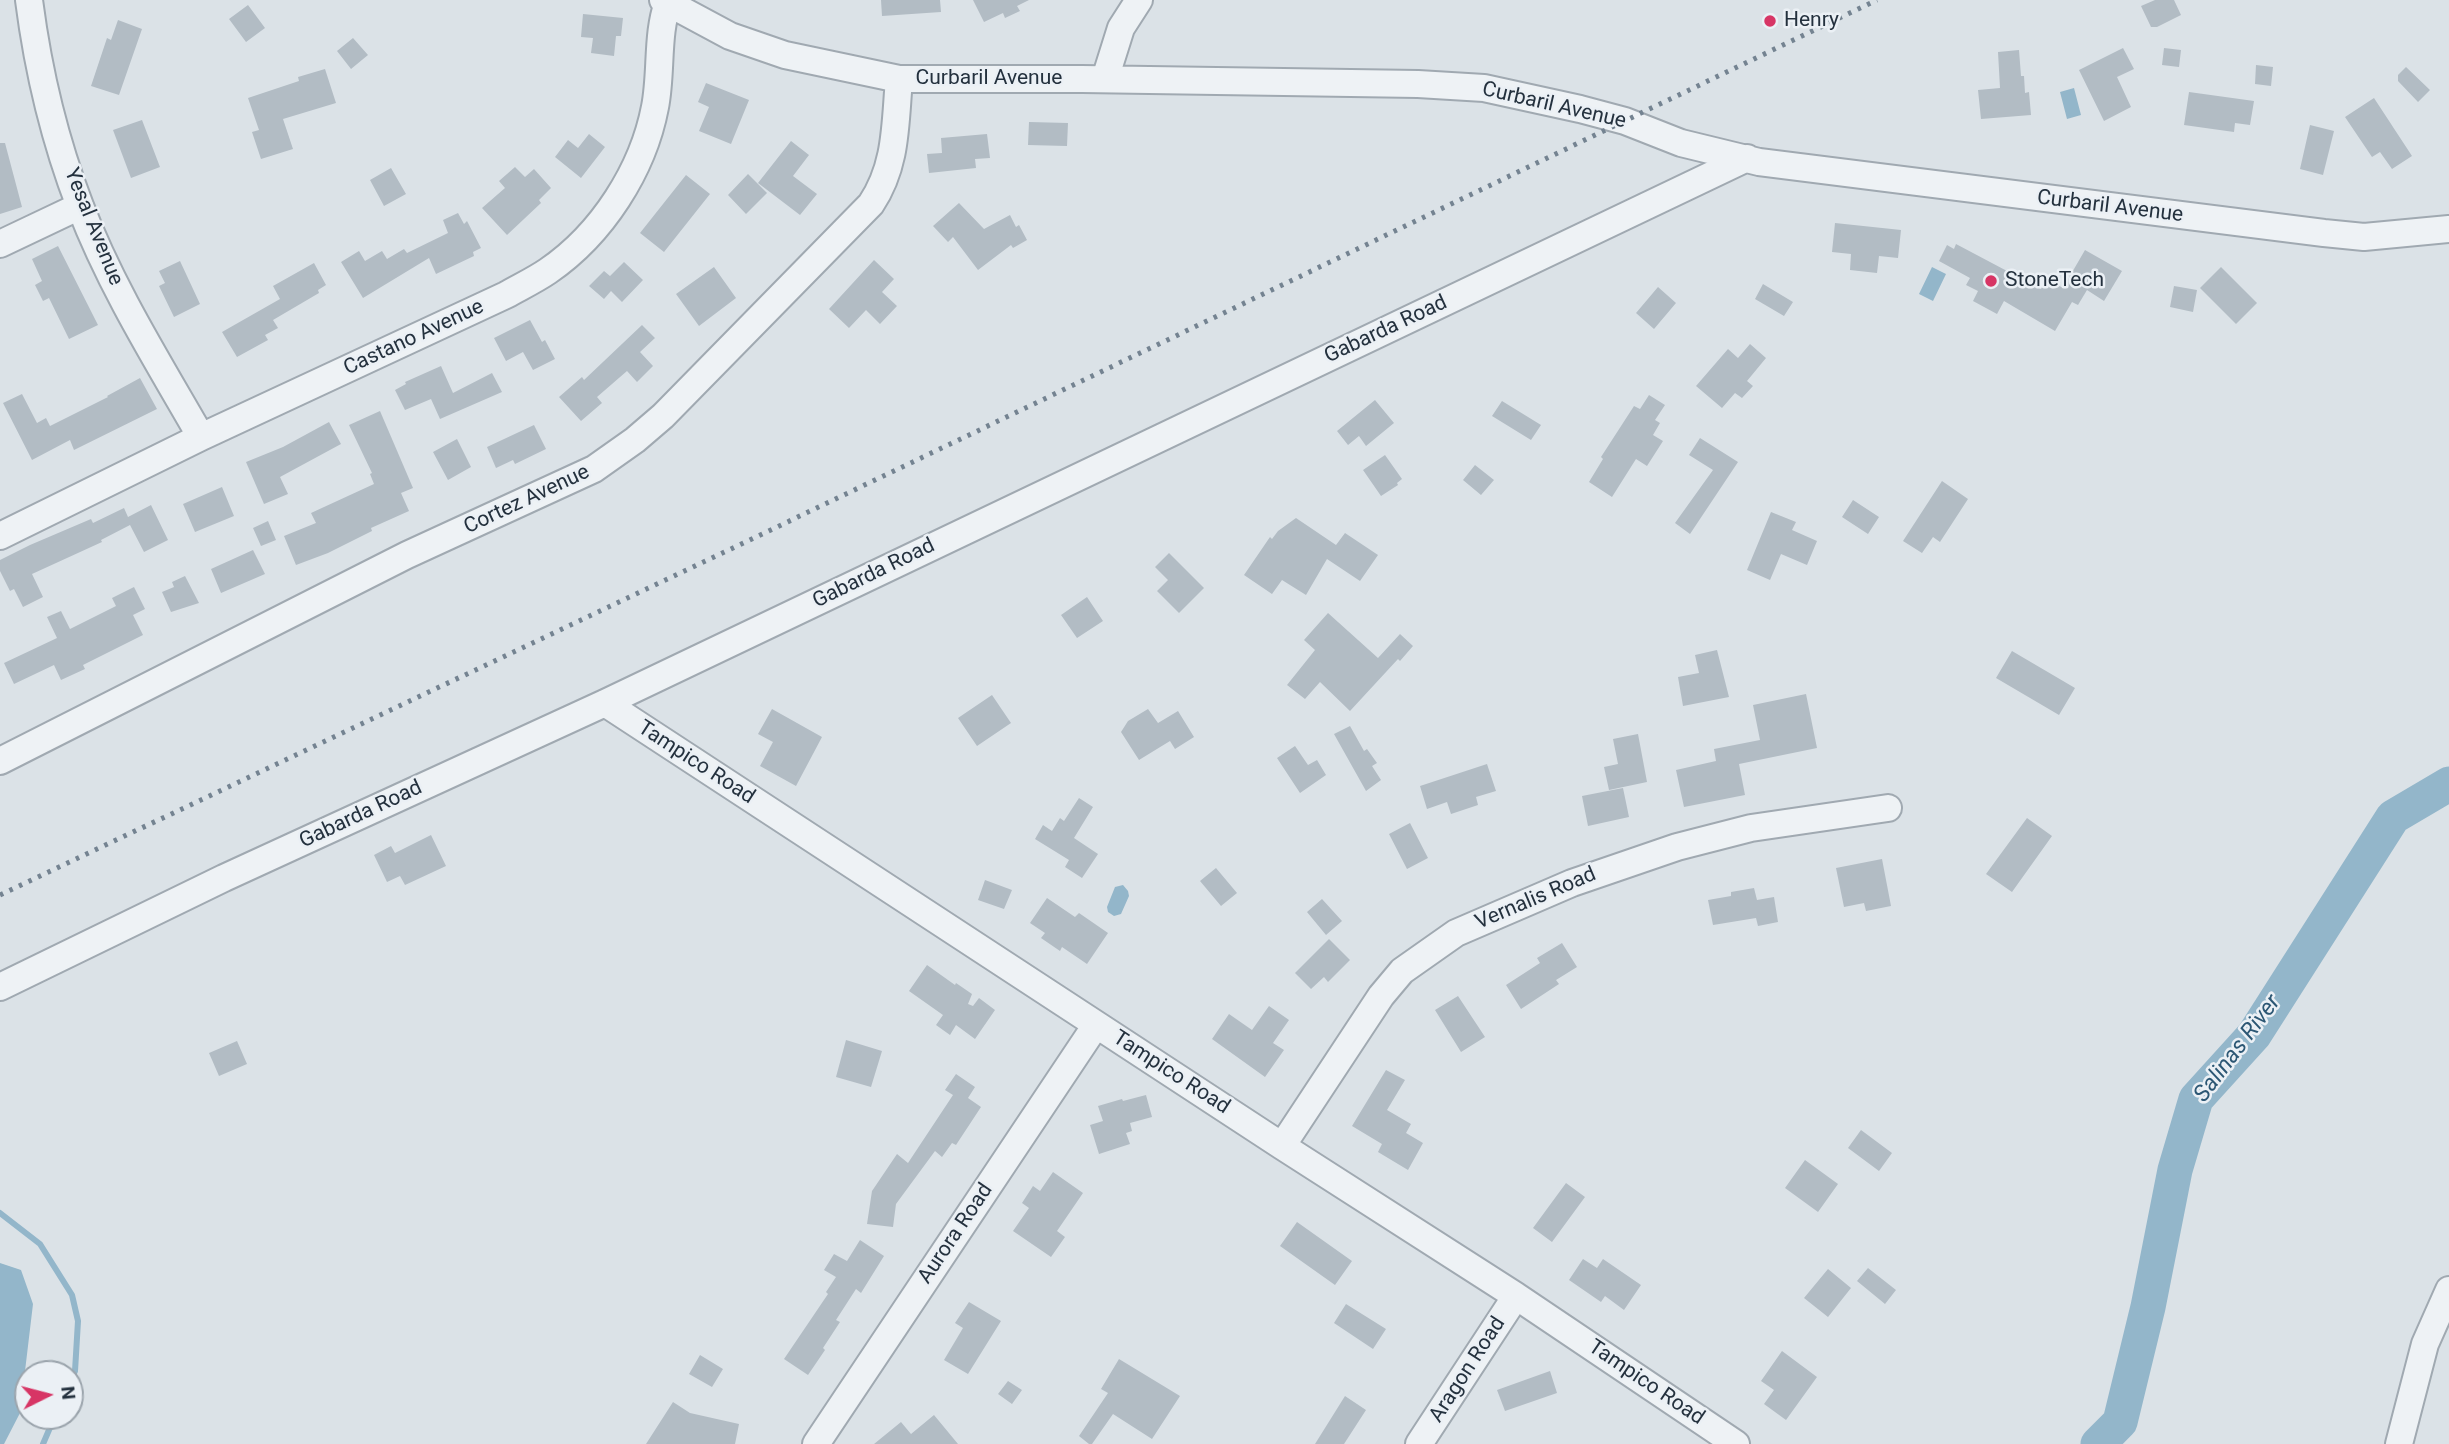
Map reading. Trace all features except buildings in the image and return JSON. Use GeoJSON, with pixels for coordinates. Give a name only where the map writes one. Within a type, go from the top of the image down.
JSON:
{"type":"FeatureCollection","features":[{"type":"Feature","properties":{"kind":"street","name":"Yesal Avenue"},"geometry":{"type":"LineString","coordinates":[[29,0],[46,96],[80,206],[110,274],[201,437]]}},
{"type":"Feature","properties":{"kind":"street"},"geometry":{"type":"LineString","coordinates":[[1105,79],[1121,28],[1139,0]]}},
{"type":"Feature","properties":{"kind":"street","name":"Curbaril Avenue"},"geometry":{"type":"LineString","coordinates":[[666,1],[730,37],[785,55],[899,79],[1105,79],[1418,84],[1484,88],[1592,112],[1625,121],[1681,143],[1746,158],[1887,179],[2364,237],[2449,229]]}},
{"type":"Feature","properties":{"kind":"street","name":"Castano Avenue"},"geometry":{"type":"LineString","coordinates":[[0,536],[201,437],[506,295],[548,271],[585,239],[617,200],[640,156],[655,107],[666,1]]}},
{"type":"Feature","properties":{"kind":"street","name":"Cortez Avenue"},"geometry":{"type":"LineString","coordinates":[[0,761],[407,555],[594,469],[635,440],[663,416],[871,204],[883,186],[892,156],[899,79]]}},
{"type":"Feature","properties":{"kind":"street","name":"Gabarda Road"},"geometry":{"type":"LineString","coordinates":[[0,987],[224,878],[605,703],[1746,158]]}},
{"type":"Feature","properties":{"kind":"street"},"geometry":{"type":"LineString","coordinates":[[0,244],[80,206]]}},
{"type":"Feature","properties":{"kind":"street","name":"Tampico Road"},"geometry":{"type":"LineString","coordinates":[[605,703],[1516,1296],[1736,1444]]}},
{"type":"Feature","properties":{"kind":"street","name":"Vernalis Road"},"geometry":{"type":"LineString","coordinates":[[1282,1146],[1381,996],[1402,971],[1456,933],[1572,883],[1677,847],[1751,828],[1888,808]]}},
{"type":"Feature","properties":{"kind":"street","name":"Aurora Road"},"geometry":{"type":"LineString","coordinates":[[816,1444],[1096,1025]]}},
{"type":"Feature","properties":{"kind":"street"},"geometry":{"type":"LineString","coordinates":[[2399,1444],[2425,1344],[2449,1290]]}},
{"type":"Feature","properties":{"kind":"street","name":"Aragon Road"},"geometry":{"type":"LineString","coordinates":[[1419,1444],[1516,1296]]}},
{"type":"Feature","properties":{"kind":"water"},"geometry":{"type":"Polygon","coordinates":[[[2074,88],[2081,115],[2067,119],[2060,92],[2074,88]]]}},
{"type":"Feature","properties":{"kind":"water"},"geometry":{"type":"Polygon","coordinates":[[[1932,267],[1946,274],[1933,301],[1919,294],[1932,267]]]}},
{"type":"Feature","properties":{"kind":"water"},"geometry":{"type":"Polygon","coordinates":[[[1123,885],[1129,896],[1121,914],[1114,916],[1108,912],[1107,907],[1115,887],[1123,885]]]}},
{"type":"Feature","properties":{"kind":"water"},"geometry":{"type":"Polygon","coordinates":[[[0,1263],[21,1270],[33,1304],[26,1360],[14,1360],[14,1425],[4,1444],[0,1444],[0,1263]]]}},
{"type":"Feature","properties":{"kind":"waterway","name":"Salinas River"},"geometry":{"type":"LineString","coordinates":[[2098,1444],[2120,1422],[2148,1307],[2175,1170],[2196,1099],[2254,1035],[2393,817],[2449,784]]}},
{"type":"Feature","properties":{"kind":"waterway"},"geometry":{"type":"LineString","coordinates":[[0,1213],[40,1244],[72,1295],[78,1321],[76,1360]]}},
{"type":"Feature","properties":{"kind":"waterway"},"geometry":{"type":"LineString","coordinates":[[43,1444],[49,1430]]}},
{"type":"Feature","properties":{"kind":"railway"},"geometry":{"type":"LineString","coordinates":[[0,895],[731,549],[1877,0]]}},
{"type":"Feature","properties":{"kind":"place","name":"Henry"},"geometry":{"type":"Point","coordinates":[1770,21]}},
{"type":"Feature","properties":{"kind":"place","name":"StoneTech"},"geometry":{"type":"Point","coordinates":[1991,281]}}]}
